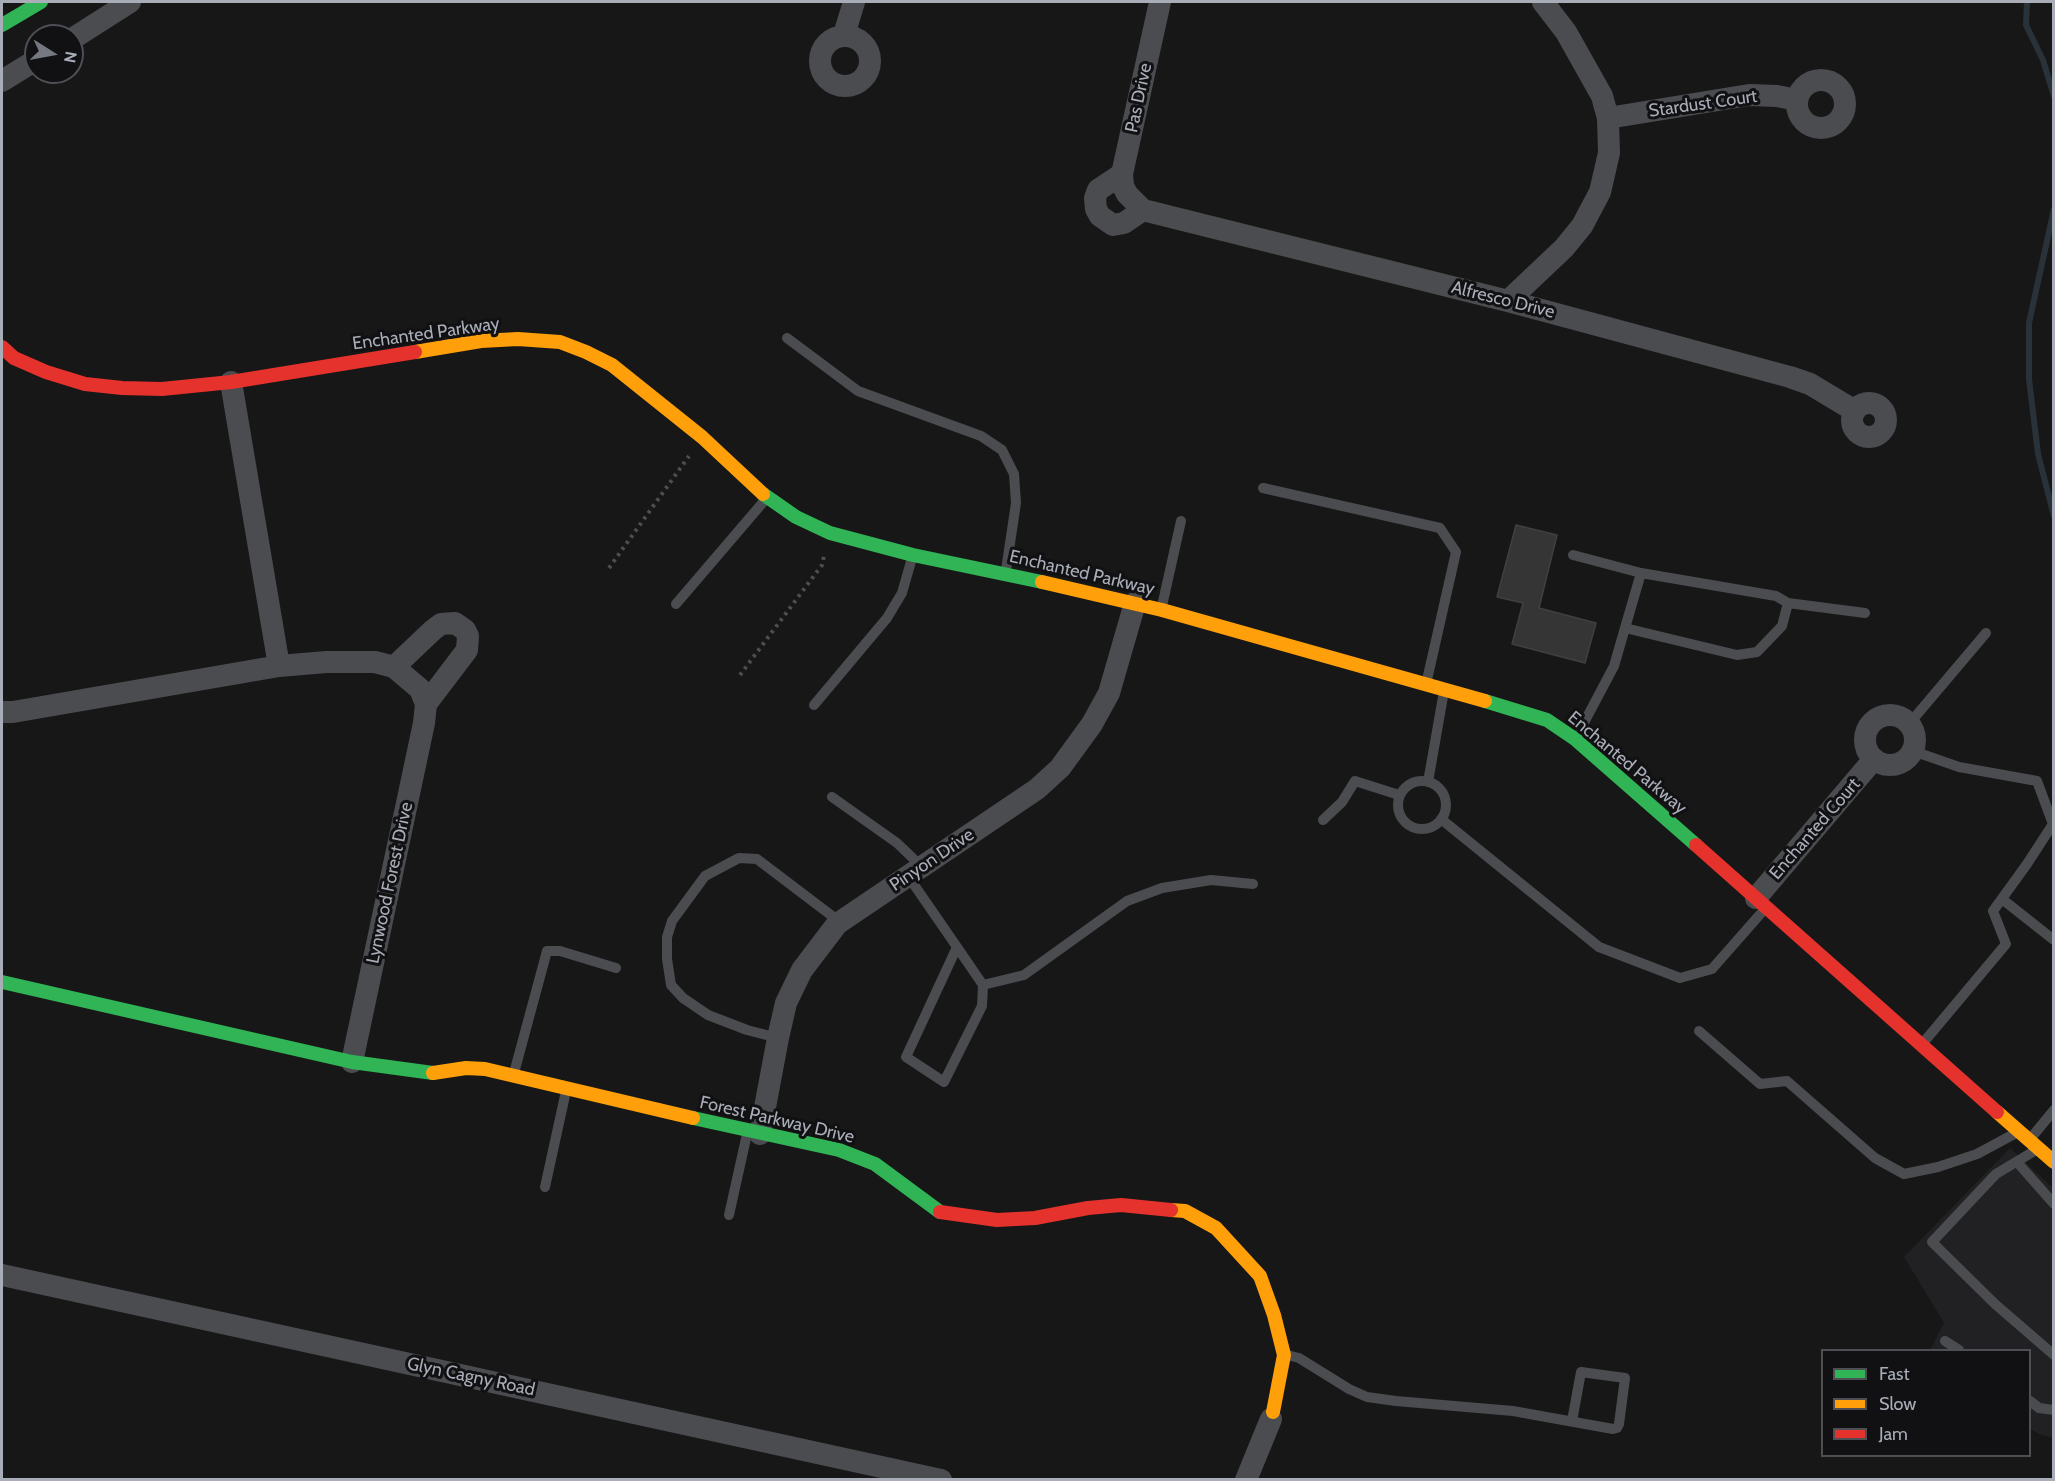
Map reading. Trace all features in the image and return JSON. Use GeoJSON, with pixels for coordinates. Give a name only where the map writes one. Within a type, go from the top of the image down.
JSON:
{"type":"FeatureCollection","features":[{"type":"Feature","properties":{"kind":"main road"},"geometry":{"type":"LineString","coordinates":[[2,25],[41,2]]}},
{"type":"Feature","properties":{"kind":"main road","name":"Enchanted Parkway"},"geometry":{"type":"LineString","coordinates":[[2,347],[14,358],[46,372],[85,384],[162,389],[231,382],[481,341],[518,339],[560,342],[586,352],[612,366],[702,437],[767,497],[796,517],[830,533],[913,555],[1162,610],[1444,688],[1547,720],[1575,739],[2054,1162]]}},
{"type":"Feature","properties":{"kind":"main road"},"geometry":{"type":"LineString","coordinates":[[2,982],[352,1062]]}},
{"type":"Feature","properties":{"kind":"main road","name":"Forest Parkway Drive"},"geometry":{"type":"LineString","coordinates":[[352,1062],[430,1073],[466,1068],[485,1069],[839,1150],[875,1164],[940,1212],[998,1220],[1035,1218],[1088,1208],[1121,1205],[1185,1211],[1216,1228],[1260,1276],[1272,1307],[1284,1355],[1272,1415]]}},
{"type":"Feature","properties":{"kind":"street"},"geometry":{"type":"LineString","coordinates":[[84,31],[130,2]]}},
{"type":"Feature","properties":{"kind":"street"},"geometry":{"type":"LineString","coordinates":[[844,34],[854,2]]}},
{"type":"Feature","properties":{"kind":"street","name":"Pas Drive"},"geometry":{"type":"LineString","coordinates":[[1124,184],[1160,2]]}},
{"type":"Feature","properties":{"kind":"street"},"geometry":{"type":"LineString","coordinates":[[1508,301],[1564,248],[1582,226],[1600,192],[1609,153],[1608,118],[1602,96],[1566,32],[1543,2]]}},
{"type":"Feature","properties":{"kind":"street"},"geometry":{"type":"LineString","coordinates":[[2,81],[24,67]]}},
{"type":"Feature","properties":{"kind":"street","name":"Stardust Court"},"geometry":{"type":"LineString","coordinates":[[1608,118],[1749,95],[1777,96],[1797,100]]}},
{"type":"Feature","properties":{"kind":"street"},"geometry":{"type":"LineString","coordinates":[[1124,184],[1098,190],[1095,198],[1096,209],[1100,216],[1113,225],[1124,224],[1143,210]]}},
{"type":"Feature","properties":{"kind":"street","name":"Alfresco Drive"},"geometry":{"type":"LineString","coordinates":[[1124,184],[1143,210],[1508,301],[1790,377],[1810,384],[1855,411]]}},
{"type":"Feature","properties":{"kind":"street"},"geometry":{"type":"LineString","coordinates":[[231,382],[279,666]]}},
{"type":"Feature","properties":{"kind":"street","name":"Pinyon Drive"},"geometry":{"type":"LineString","coordinates":[[754,1132],[786,1003],[802,970],[840,922],[1037,789],[1060,768],[1092,724],[1109,693],[1135,603]]}},
{"type":"Feature","properties":{"kind":"street","name":"Lynwood Forest Drive"},"geometry":{"type":"LineString","coordinates":[[352,1062],[424,723],[426,704],[467,650],[468,636],[465,630],[455,623],[441,624],[394,667]]}},
{"type":"Feature","properties":{"kind":"street"},"geometry":{"type":"LineString","coordinates":[[2,712],[13,712],[279,666],[326,662],[375,662],[394,667],[420,689],[426,704]]}},
{"type":"Feature","properties":{"kind":"street"},"geometry":{"type":"LineString","coordinates":[[1886,715],[1895,715],[1903,718],[1915,734],[1912,751],[1899,764],[1882,764],[1869,753],[1865,745],[1865,736],[1874,721],[1886,715]]}},
{"type":"Feature","properties":{"kind":"street","name":"Enchanted Court"},"geometry":{"type":"LineString","coordinates":[[1761,902],[1874,759]]}},
{"type":"Feature","properties":{"kind":"street","name":"Glyn Cagny Road"},"geometry":{"type":"LineString","coordinates":[[2,1275],[941,1479]]}},
{"type":"Feature","properties":{"kind":"street"},"geometry":{"type":"LineString","coordinates":[[1246,1479],[1272,1415]]}},
{"type":"Feature","properties":{"kind":"lane"},"geometry":{"type":"LineString","coordinates":[[787,338],[858,391],[981,436],[1002,450],[1014,474],[1016,503],[1005,574]]}},
{"type":"Feature","properties":{"kind":"lane"},"geometry":{"type":"LineString","coordinates":[[1263,488],[1440,528],[1456,552],[1426,683]]}},
{"type":"Feature","properties":{"kind":"lane"},"geometry":{"type":"LineString","coordinates":[[676,603],[767,497]]}},
{"type":"Feature","properties":{"kind":"lane"},"geometry":{"type":"LineString","coordinates":[[1162,610],[1181,521]]}},
{"type":"Feature","properties":{"kind":"lane"},"geometry":{"type":"LineString","coordinates":[[814,705],[887,618],[902,593],[913,555]]}},
{"type":"Feature","properties":{"kind":"lane"},"geometry":{"type":"LineString","coordinates":[[1573,555],[1641,573],[1776,596],[1788,603],[1865,613]]}},
{"type":"Feature","properties":{"kind":"lane"},"geometry":{"type":"LineString","coordinates":[[1575,739],[1614,666],[1641,573]]}},
{"type":"Feature","properties":{"kind":"lane"},"geometry":{"type":"LineString","coordinates":[[1625,628],[1737,656],[1757,652],[1782,626],[1788,603]]}},
{"type":"Feature","properties":{"kind":"lane"},"geometry":{"type":"LineString","coordinates":[[1909,724],[1986,633]]}},
{"type":"Feature","properties":{"kind":"lane"},"geometry":{"type":"LineString","coordinates":[[1428,782],[1444,688]]}},
{"type":"Feature","properties":{"kind":"lane"},"geometry":{"type":"LineString","coordinates":[[1912,751],[1959,767],[2037,781],[2053,824],[1993,911],[2006,944],[1922,1045]]}},
{"type":"Feature","properties":{"kind":"lane"},"geometry":{"type":"LineString","coordinates":[[1323,820],[1342,802],[1355,781],[1399,795]]}},
{"type":"Feature","properties":{"kind":"lane"},"geometry":{"type":"LineString","coordinates":[[1416,781],[1428,782],[1438,787],[1446,807],[1441,819],[1434,826],[1412,827],[1406,823],[1398,810],[1399,795],[1409,784],[1416,781]]}},
{"type":"Feature","properties":{"kind":"lane"},"geometry":{"type":"LineString","coordinates":[[832,797],[897,843],[957,947],[983,985],[982,1006],[944,1082],[906,1057],[957,947]]}},
{"type":"Feature","properties":{"kind":"lane"},"geometry":{"type":"LineString","coordinates":[[1441,819],[1599,947],[1680,978],[1712,969],[1761,902]]}},
{"type":"Feature","properties":{"kind":"lane"},"geometry":{"type":"LineString","coordinates":[[778,1038],[747,1030],[708,1015],[683,998],[671,985],[667,959],[667,937],[672,921],[705,876],[739,858],[757,860],[840,922]]}},
{"type":"Feature","properties":{"kind":"lane"},"geometry":{"type":"LineString","coordinates":[[983,985],[1024,975],[1127,902],[1162,888],[1212,880],[1253,884]]}},
{"type":"Feature","properties":{"kind":"lane"},"geometry":{"type":"LineString","coordinates":[[2002,899],[2054,940]]}},
{"type":"Feature","properties":{"kind":"lane"},"geometry":{"type":"LineString","coordinates":[[513,1076],[547,951],[560,951],[616,968]]}},
{"type":"Feature","properties":{"kind":"lane"},"geometry":{"type":"LineString","coordinates":[[1699,1031],[1760,1084],[1787,1081],[1875,1158],[1904,1173],[1938,1167],[2029,1140]]}},
{"type":"Feature","properties":{"kind":"lane"},"geometry":{"type":"LineString","coordinates":[[545,1187],[566,1088]]}},
{"type":"Feature","properties":{"kind":"lane"},"geometry":{"type":"LineString","coordinates":[[2054,1110],[2029,1140],[2017,1162],[1996,1174],[1932,1242],[1995,1305],[2054,1355]]}},
{"type":"Feature","properties":{"kind":"lane"},"geometry":{"type":"LineString","coordinates":[[729,1215],[754,1132]]}},
{"type":"Feature","properties":{"kind":"lane"},"geometry":{"type":"LineString","coordinates":[[2017,1162],[2054,1204]]}},
{"type":"Feature","properties":{"kind":"lane"},"geometry":{"type":"LineString","coordinates":[[1945,1341],[1957,1349]]}},
{"type":"Feature","properties":{"kind":"lane"},"geometry":{"type":"LineString","coordinates":[[1284,1355],[1299,1358],[1349,1389],[1367,1396],[1396,1401],[1513,1411],[1572,1421],[1617,1428],[1625,1378],[1581,1372],[1572,1421]]}},
{"type":"Feature","properties":{"kind":"lane"},"geometry":{"type":"LineString","coordinates":[[2031,1402],[2039,1408],[2054,1410]]}},
{"type":"Feature","properties":{"kind":"path"},"geometry":{"type":"LineString","coordinates":[[609,568],[702,437]]}},
{"type":"Feature","properties":{"kind":"path"},"geometry":{"type":"LineString","coordinates":[[740,675],[822,565],[830,533]]}},
{"type":"Feature","properties":{"kind":"shaded area"},"geometry":{"type":"Polygon","coordinates":[[[2010,1148],[2053,1188],[2053,1438],[2031,1430],[2031,1349],[1931,1349],[1944,1323],[1904,1257],[2010,1148]]]}},
{"type":"Feature","properties":{"kind":"building"},"geometry":{"type":"Polygon","coordinates":[[[1516,525],[1557,535],[1539,608],[1596,623],[1585,663],[1512,644],[1523,603],[1497,597],[1516,525]]]}},
{"type":"Feature","properties":{"kind":"waterway"},"geometry":{"type":"LineString","coordinates":[[2027,2],[2026,25],[2043,60],[2054,96]]}},
{"type":"Feature","properties":{"kind":"waterway"},"geometry":{"type":"LineString","coordinates":[[2054,209],[2029,323],[2029,379],[2038,454],[2054,516]]}},
{"type":"Feature","properties":{"kind":"traffic: fast"},"geometry":{"type":"LineString","coordinates":[[2,25],[41,2]]}},
{"type":"Feature","properties":{"kind":"traffic: fast"},"geometry":{"type":"LineString","coordinates":[[763,494],[796,517],[830,533],[913,555],[1042,582]]}},
{"type":"Feature","properties":{"kind":"traffic: fast"},"geometry":{"type":"LineString","coordinates":[[1485,701],[1547,720],[1575,739],[1696,845]]}},
{"type":"Feature","properties":{"kind":"traffic: fast"},"geometry":{"type":"LineString","coordinates":[[2,982],[352,1062],[433,1073]]}},
{"type":"Feature","properties":{"kind":"traffic: fast"},"geometry":{"type":"LineString","coordinates":[[693,1118],[839,1150],[875,1164],[940,1212]]}},
{"type":"Feature","properties":{"kind":"traffic: slow"},"geometry":{"type":"LineString","coordinates":[[415,352],[481,341],[518,339],[560,342],[586,352],[612,365],[702,437],[763,494]]}},
{"type":"Feature","properties":{"kind":"traffic: slow"},"geometry":{"type":"LineString","coordinates":[[1042,582],[1162,610],[1485,701]]}},
{"type":"Feature","properties":{"kind":"traffic: slow"},"geometry":{"type":"LineString","coordinates":[[433,1073],[466,1068],[485,1069],[693,1118]]}},
{"type":"Feature","properties":{"kind":"traffic: slow"},"geometry":{"type":"LineString","coordinates":[[1997,1112],[2054,1162]]}},
{"type":"Feature","properties":{"kind":"traffic: slow"},"geometry":{"type":"LineString","coordinates":[[1171,1210],[1185,1211],[1216,1228],[1260,1276],[1274,1315],[1284,1355],[1273,1412]]}},
{"type":"Feature","properties":{"kind":"traffic: jam"},"geometry":{"type":"LineString","coordinates":[[2,347],[14,358],[46,372],[85,384],[162,389],[231,382],[415,352]]}},
{"type":"Feature","properties":{"kind":"traffic: jam"},"geometry":{"type":"LineString","coordinates":[[1696,845],[1997,1112]]}},
{"type":"Feature","properties":{"kind":"traffic: jam"},"geometry":{"type":"LineString","coordinates":[[940,1212],[997,1220],[1035,1218],[1088,1208],[1121,1205],[1171,1210]]}}]}
